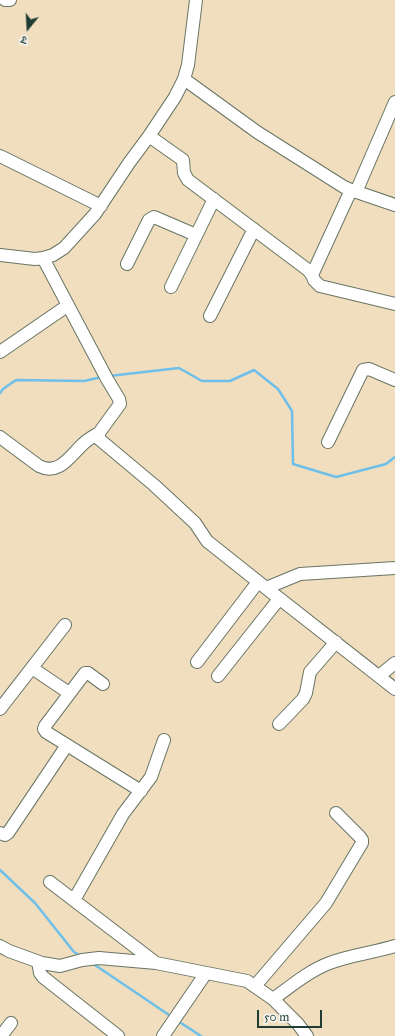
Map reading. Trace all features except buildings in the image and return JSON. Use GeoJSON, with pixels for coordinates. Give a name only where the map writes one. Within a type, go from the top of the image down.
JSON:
{"type":"FeatureCollection","features":[{"type":"Feature","properties":{"kind":"street"},"geometry":{"type":"LineString","coordinates":[[5,0],[10,0]]}},
{"type":"Feature","properties":{"kind":"street"},"geometry":{"type":"LineString","coordinates":[[0,255],[43,258],[53,255],[64,248],[101,206],[129,163],[149,136],[184,79],[188,65],[196,0]]}},
{"type":"Feature","properties":{"kind":"street"},"geometry":{"type":"LineString","coordinates":[[184,79],[257,132],[353,191],[395,204]]}},
{"type":"Feature","properties":{"kind":"street"},"geometry":{"type":"LineString","coordinates":[[312,275],[395,102]]}},
{"type":"Feature","properties":{"kind":"street"},"geometry":{"type":"LineString","coordinates":[[149,136],[183,160],[185,177],[308,270],[320,286],[395,304]]}},
{"type":"Feature","properties":{"kind":"street"},"geometry":{"type":"LineString","coordinates":[[0,156],[101,206]]}},
{"type":"Feature","properties":{"kind":"street"},"geometry":{"type":"LineString","coordinates":[[170,287],[214,199]]}},
{"type":"Feature","properties":{"kind":"street"},"geometry":{"type":"LineString","coordinates":[[127,264],[151,218],[154,217],[196,235]]}},
{"type":"Feature","properties":{"kind":"street"},"geometry":{"type":"LineString","coordinates":[[210,316],[254,229]]}},
{"type":"Feature","properties":{"kind":"street"},"geometry":{"type":"LineString","coordinates":[[0,437],[39,466],[44,469],[51,470],[61,465],[85,442],[99,433],[120,404],[119,399],[67,306],[43,258]]}},
{"type":"Feature","properties":{"kind":"street"},"geometry":{"type":"LineString","coordinates":[[0,352],[67,306]]}},
{"type":"Feature","properties":{"kind":"street"},"geometry":{"type":"LineString","coordinates":[[328,442],[363,370],[369,369],[395,380]]}},
{"type":"Feature","properties":{"kind":"street"},"geometry":{"type":"LineString","coordinates":[[99,433],[99,439],[154,485],[196,523],[207,541],[395,689]]}},
{"type":"Feature","properties":{"kind":"street"},"geometry":{"type":"LineString","coordinates":[[197,662],[262,585],[300,574],[395,568]]}},
{"type":"Feature","properties":{"kind":"street"},"geometry":{"type":"LineString","coordinates":[[218,676],[279,599]]}},
{"type":"Feature","properties":{"kind":"street"},"geometry":{"type":"LineString","coordinates":[[0,709],[65,625]]}},
{"type":"Feature","properties":{"kind":"street"},"geometry":{"type":"LineString","coordinates":[[279,724],[303,699],[306,693],[310,672],[336,642]]}},
{"type":"Feature","properties":{"kind":"street"},"geometry":{"type":"LineString","coordinates":[[380,676],[395,663]]}},
{"type":"Feature","properties":{"kind":"street"},"geometry":{"type":"LineString","coordinates":[[32,668],[69,693]]}},
{"type":"Feature","properties":{"kind":"street"},"geometry":{"type":"LineString","coordinates":[[103,684],[86,673],[69,693],[44,729],[46,732],[141,790]]}},
{"type":"Feature","properties":{"kind":"street"},"geometry":{"type":"LineString","coordinates":[[74,900],[123,814],[153,773],[164,740]]}},
{"type":"Feature","properties":{"kind":"street"},"geometry":{"type":"LineString","coordinates":[[0,833],[5,835],[8,833],[67,745]]}},
{"type":"Feature","properties":{"kind":"street"},"geometry":{"type":"LineString","coordinates":[[255,986],[326,903],[362,843],[360,837],[336,813]]}},
{"type":"Feature","properties":{"kind":"street"},"geometry":{"type":"LineString","coordinates":[[50,882],[156,963]]}},
{"type":"Feature","properties":{"kind":"street"},"geometry":{"type":"LineString","coordinates":[[0,946],[38,962],[60,966],[82,960],[99,958],[156,963],[247,981],[273,999],[298,1024],[307,1036]]}},
{"type":"Feature","properties":{"kind":"street"},"geometry":{"type":"LineString","coordinates":[[273,999],[315,969],[326,964],[338,959],[395,946]]}},
{"type":"Feature","properties":{"kind":"street"},"geometry":{"type":"LineString","coordinates":[[38,962],[42,976],[118,1036]]}},
{"type":"Feature","properties":{"kind":"street"},"geometry":{"type":"LineString","coordinates":[[163,1036],[206,973]]}},
{"type":"Feature","properties":{"kind":"street"},"geometry":{"type":"LineString","coordinates":[[1,1036],[11,1023]]}},
{"type":"Feature","properties":{"kind":"waterway"},"geometry":{"type":"LineString","coordinates":[[109,376],[179,368],[202,381],[230,381],[254,370],[278,389],[292,411],[293,464],[336,477],[386,464],[395,457]]}},
{"type":"Feature","properties":{"kind":"waterway"},"geometry":{"type":"LineString","coordinates":[[0,393],[3,389],[16,380],[84,381],[102,377]]}},
{"type":"Feature","properties":{"kind":"waterway"},"geometry":{"type":"LineString","coordinates":[[0,870],[35,903],[74,952],[81,956]]}},
{"type":"Feature","properties":{"kind":"waterway"},"geometry":{"type":"LineString","coordinates":[[92,963],[172,1017]]}},
{"type":"Feature","properties":{"kind":"waterway"},"geometry":{"type":"LineString","coordinates":[[178,1021],[201,1036]]}}]}
